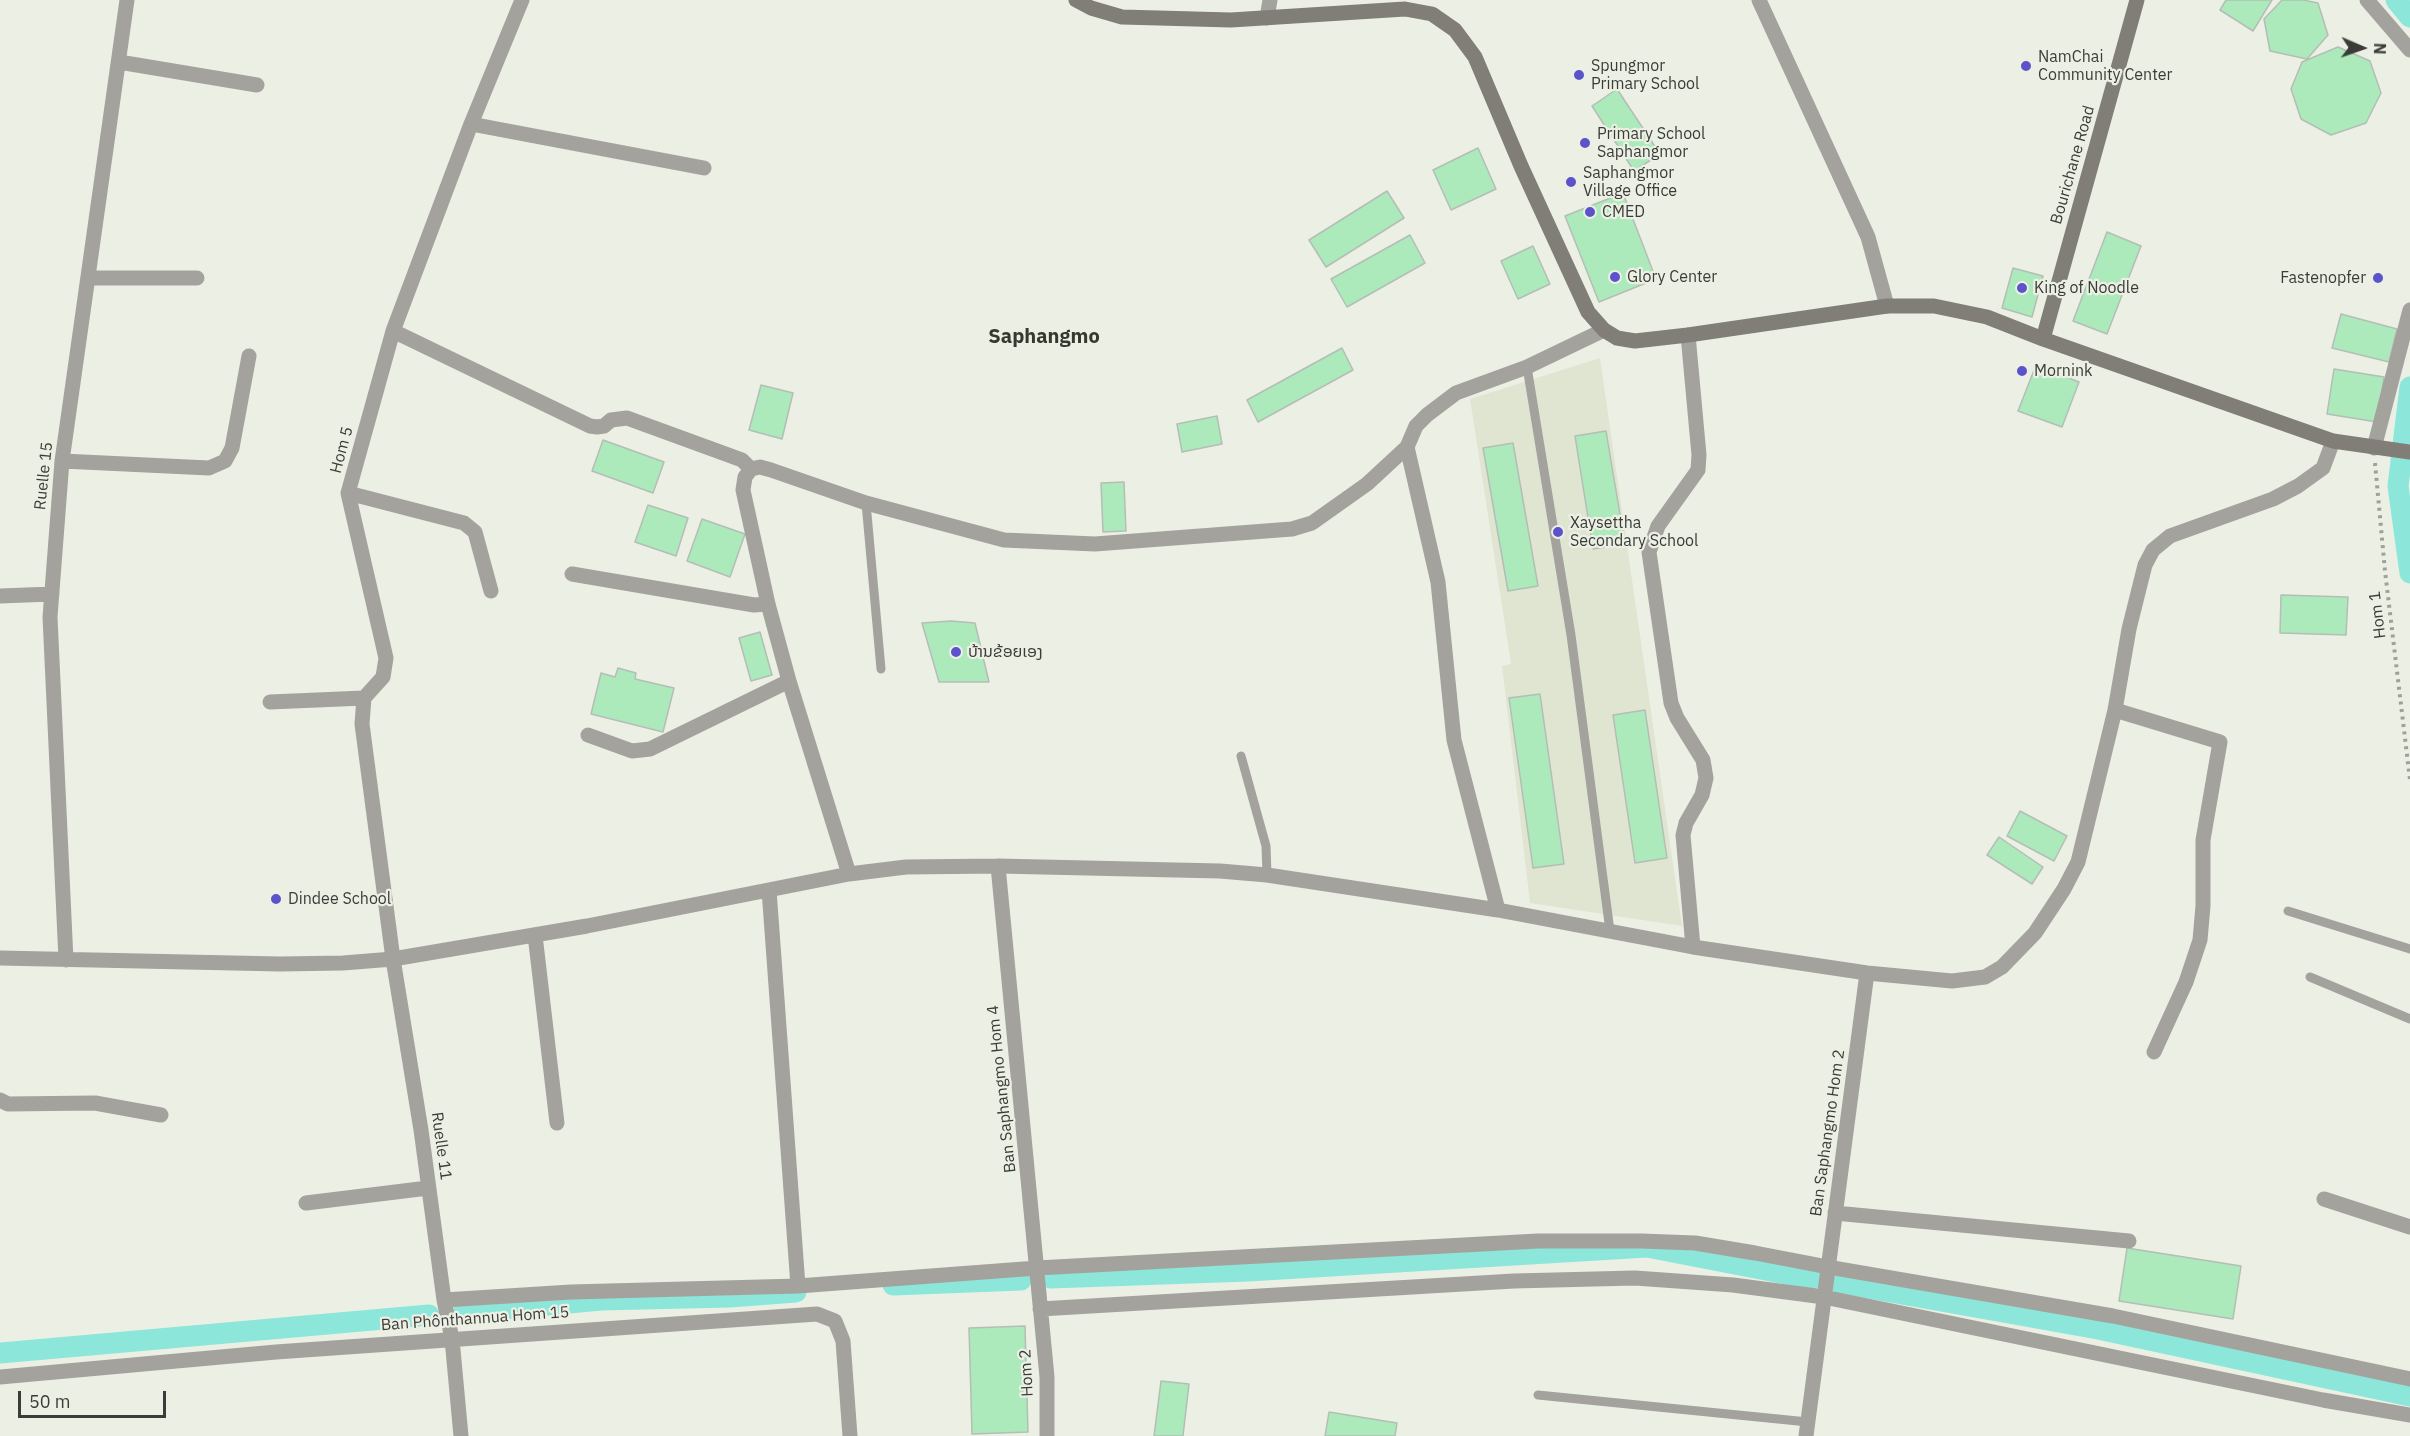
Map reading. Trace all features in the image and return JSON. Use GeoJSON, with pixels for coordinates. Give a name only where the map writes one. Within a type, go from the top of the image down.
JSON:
{"type":"FeatureCollection","features":[{"type":"Feature","properties":{"kind":"street","name":"Ruelle 15"},"geometry":{"type":"LineString","coordinates":[[66,960],[50,617],[63,461],[127,0]]}},
{"type":"Feature","properties":{"kind":"street","name":"Hom 5"},"geometry":{"type":"LineString","coordinates":[[364,698],[382,677],[386,658],[348,493],[393,331],[471,124],[522,0]]}},
{"type":"Feature","properties":{"kind":"street"},"geometry":{"type":"LineString","coordinates":[[1076,0],[1122,17],[1231,20],[1405,9],[1432,14],[1455,30],[1475,57],[1521,166],[1588,312],[1604,330],[1617,338],[1635,341],[1887,306],[1934,306],[1987,317],[2043,339],[2333,441],[2410,452]]}},
{"type":"Feature","properties":{"kind":"street"},"geometry":{"type":"LineString","coordinates":[[1267,18],[1270,0]]}},
{"type":"Feature","properties":{"kind":"street"},"geometry":{"type":"LineString","coordinates":[[1759,0],[1868,237],[1887,306]]}},
{"type":"Feature","properties":{"kind":"street","name":"Bourichane Road"},"geometry":{"type":"LineString","coordinates":[[2043,339],[2137,0]]}},
{"type":"Feature","properties":{"kind":"street"},"geometry":{"type":"LineString","coordinates":[[2367,0],[2410,50]]}},
{"type":"Feature","properties":{"kind":"street"},"geometry":{"type":"LineString","coordinates":[[118,62],[258,85]]}},
{"type":"Feature","properties":{"kind":"street"},"geometry":{"type":"LineString","coordinates":[[471,124],[704,168]]}},
{"type":"Feature","properties":{"kind":"street"},"geometry":{"type":"LineString","coordinates":[[88,278],[197,278]]}},
{"type":"Feature","properties":{"kind":"street"},"geometry":{"type":"LineString","coordinates":[[2377,448],[2410,310]]}},
{"type":"Feature","properties":{"kind":"street"},"geometry":{"type":"LineString","coordinates":[[849,874],[789,681],[768,604],[743,490],[745,477],[751,469],[759,467],[771,470],[866,503],[1004,540],[1095,544],[1292,529],[1312,523],[1367,484],[1407,447],[1416,426],[1456,393],[1527,367],[1604,330]]}},
{"type":"Feature","properties":{"kind":"street"},"geometry":{"type":"LineString","coordinates":[[393,331],[590,426],[604,426],[611,420],[627,418],[742,460],[751,469]]}},
{"type":"Feature","properties":{"kind":"street"},"geometry":{"type":"LineString","coordinates":[[1688,335],[1699,456],[1698,470],[1658,526],[1649,552],[1671,703],[1677,718],[1703,760],[1706,778],[1683,835],[1693,947]]}},
{"type":"Feature","properties":{"kind":"street"},"geometry":{"type":"LineString","coordinates":[[63,461],[209,468],[225,461],[232,448],[249,356]]}},
{"type":"Feature","properties":{"kind":"street"},"geometry":{"type":"LineString","coordinates":[[0,958],[280,964],[393,959],[535,935],[849,874],[906,867],[998,866],[1220,871],[1267,875],[1498,910],[1693,947],[1867,974],[1952,981],[1985,977],[2002,968],[2015,955],[2064,889],[2078,862],[2115,710],[2129,629],[2145,565],[2153,550],[2170,536],[2272,500],[2298,486],[2323,468],[2333,441]]}},
{"type":"Feature","properties":{"kind":"street"},"geometry":{"type":"LineString","coordinates":[[1407,447],[1438,582],[1454,740],[1498,910]]}},
{"type":"Feature","properties":{"kind":"street"},"geometry":{"type":"LineString","coordinates":[[348,493],[464,523],[475,532],[491,591]]}},
{"type":"Feature","properties":{"kind":"street"},"geometry":{"type":"LineString","coordinates":[[572,574],[754,605],[768,604]]}},
{"type":"Feature","properties":{"kind":"street"},"geometry":{"type":"LineString","coordinates":[[0,596],[52,594]]}},
{"type":"Feature","properties":{"kind":"street"},"geometry":{"type":"LineString","coordinates":[[588,735],[632,751],[650,749],[789,681]]}},
{"type":"Feature","properties":{"kind":"street"},"geometry":{"type":"LineString","coordinates":[[270,702],[364,698],[362,724],[393,959]]}},
{"type":"Feature","properties":{"kind":"street"},"geometry":{"type":"LineString","coordinates":[[2115,710],[2220,742],[2203,840],[2203,906],[2200,940],[2186,982],[2154,1052]]}},
{"type":"Feature","properties":{"kind":"street","name":"Ban Saphangmo Hom 4"},"geometry":{"type":"LineString","coordinates":[[998,866],[1040,1309]]}},
{"type":"Feature","properties":{"kind":"street"},"geometry":{"type":"LineString","coordinates":[[770,890],[798,1286]]}},
{"type":"Feature","properties":{"kind":"street"},"geometry":{"type":"LineString","coordinates":[[535,935],[557,1123]]}},
{"type":"Feature","properties":{"kind":"street","name":"Ruelle 11"},"geometry":{"type":"LineString","coordinates":[[393,959],[444,1300],[452,1339],[460,1436]]}},
{"type":"Feature","properties":{"kind":"street","name":"Ban Saphangmo Hom 2"},"geometry":{"type":"LineString","coordinates":[[1807,1429],[1867,974]]}},
{"type":"Feature","properties":{"kind":"street"},"geometry":{"type":"LineString","coordinates":[[0,1100],[8,1104],[95,1103],[161,1115]]}},
{"type":"Feature","properties":{"kind":"street"},"geometry":{"type":"LineString","coordinates":[[306,1203],[429,1188]]}},
{"type":"Feature","properties":{"kind":"street"},"geometry":{"type":"LineString","coordinates":[[2324,1199],[2410,1227]]}},
{"type":"Feature","properties":{"kind":"street"},"geometry":{"type":"LineString","coordinates":[[1835,1213],[2129,1241]]}},
{"type":"Feature","properties":{"kind":"street"},"geometry":{"type":"LineString","coordinates":[[444,1300],[571,1292],[798,1286],[1037,1268],[1538,1241],[1695,1243],[2113,1316],[2410,1379]]}},
{"type":"Feature","properties":{"kind":"street"},"geometry":{"type":"LineString","coordinates":[[1040,1309],[1502,1282],[1635,1278],[1733,1285],[1824,1297],[2323,1400],[2410,1415]]}},
{"type":"Feature","properties":{"kind":"street","name":"Hom 2"},"geometry":{"type":"LineString","coordinates":[[1040,1309],[1047,1377],[1047,1436]]}},
{"type":"Feature","properties":{"kind":"street","name":"Ban Phônthannua Hom 15"},"geometry":{"type":"LineString","coordinates":[[0,1377],[276,1352],[817,1314],[835,1321],[843,1341],[850,1436]]}},
{"type":"Feature","properties":{"kind":"lane"},"geometry":{"type":"LineString","coordinates":[[1527,367],[1571,635],[1610,930]]}},
{"type":"Feature","properties":{"kind":"lane"},"geometry":{"type":"LineString","coordinates":[[866,503],[881,669]]}},
{"type":"Feature","properties":{"kind":"lane"},"geometry":{"type":"LineString","coordinates":[[1241,756],[1266,846],[1267,875]]}},
{"type":"Feature","properties":{"kind":"lane"},"geometry":{"type":"LineString","coordinates":[[2288,911],[2410,949]]}},
{"type":"Feature","properties":{"kind":"lane"},"geometry":{"type":"LineString","coordinates":[[2310,977],[2410,1019]]}},
{"type":"Feature","properties":{"kind":"lane"},"geometry":{"type":"LineString","coordinates":[[1538,1395],[1807,1429]]}},
{"type":"Feature","properties":{"kind":"path","name":"Hom 1"},"geometry":{"type":"LineString","coordinates":[[2377,448],[2385,571],[2410,780]]}},
{"type":"Feature","properties":{"kind":"shaded area","name":"Xaysettha Secondary School"},"geometry":{"type":"Polygon","coordinates":[[[1600,358],[1682,926],[1530,903],[1502,666],[1511,664],[1470,399],[1600,358]]]}},
{"type":"Feature","properties":{"kind":"building"},"geometry":{"type":"Polygon","coordinates":[[[2226,0],[2272,0],[2253,31],[2220,10],[2226,0]]]}},
{"type":"Feature","properties":{"kind":"building"},"geometry":{"type":"Polygon","coordinates":[[[2282,0],[2318,3],[2328,35],[2307,59],[2270,51],[2264,19],[2282,0]]]}},
{"type":"Feature","properties":{"kind":"building"},"geometry":{"type":"Polygon","coordinates":[[[2338,47],[2370,61],[2381,93],[2366,123],[2331,135],[2301,119],[2291,89],[2302,62],[2338,47]]]}},
{"type":"Feature","properties":{"kind":"building"},"geometry":{"type":"Polygon","coordinates":[[[1617,89],[1660,154],[1634,171],[1592,106],[1617,89]]]}},
{"type":"Feature","properties":{"kind":"building"},"geometry":{"type":"Polygon","coordinates":[[[1478,148],[1496,189],[1451,210],[1433,170],[1478,148]]]}},
{"type":"Feature","properties":{"kind":"building"},"geometry":{"type":"Polygon","coordinates":[[[1387,191],[1404,218],[1326,267],[1309,240],[1387,191]]]}},
{"type":"Feature","properties":{"kind":"building"},"geometry":{"type":"Polygon","coordinates":[[[1623,193],[1656,279],[1599,302],[1565,216],[1623,193]]]}},
{"type":"Feature","properties":{"kind":"building"},"geometry":{"type":"Polygon","coordinates":[[[2107,232],[2141,246],[2107,334],[2073,321],[2107,232]]]}},
{"type":"Feature","properties":{"kind":"building"},"geometry":{"type":"Polygon","coordinates":[[[1410,235],[1425,263],[1347,307],[1331,279],[1410,235]]]}},
{"type":"Feature","properties":{"kind":"building"},"geometry":{"type":"Polygon","coordinates":[[[1533,246],[1550,284],[1518,299],[1501,261],[1533,246]]]}},
{"type":"Feature","properties":{"kind":"building"},"geometry":{"type":"Polygon","coordinates":[[[2013,268],[2043,276],[2032,317],[2002,308],[2013,268]]]}},
{"type":"Feature","properties":{"kind":"building"},"geometry":{"type":"Polygon","coordinates":[[[2341,314],[2397,329],[2389,362],[2332,348],[2341,314]]]}},
{"type":"Feature","properties":{"kind":"building"},"geometry":{"type":"Polygon","coordinates":[[[1342,348],[1353,370],[1258,422],[1247,400],[1342,348]]]}},
{"type":"Feature","properties":{"kind":"building"},"geometry":{"type":"Polygon","coordinates":[[[2036,365],[2079,382],[2062,427],[2018,411],[2036,365]]]}},
{"type":"Feature","properties":{"kind":"building"},"geometry":{"type":"Polygon","coordinates":[[[2334,369],[2384,377],[2377,422],[2327,414],[2334,369]]]}},
{"type":"Feature","properties":{"kind":"building"},"geometry":{"type":"Polygon","coordinates":[[[761,385],[793,393],[782,439],[749,430],[761,385]]]}},
{"type":"Feature","properties":{"kind":"building"},"geometry":{"type":"Polygon","coordinates":[[[1217,416],[1222,444],[1182,452],[1177,424],[1217,416]]]}},
{"type":"Feature","properties":{"kind":"building"},"geometry":{"type":"Polygon","coordinates":[[[1606,431],[1625,544],[1593,549],[1575,436],[1606,431]]]}},
{"type":"Feature","properties":{"kind":"building"},"geometry":{"type":"Polygon","coordinates":[[[603,440],[664,462],[653,493],[592,471],[603,440]]]}},
{"type":"Feature","properties":{"kind":"building"},"geometry":{"type":"Polygon","coordinates":[[[1513,443],[1538,586],[1508,591],[1483,448],[1513,443]]]}},
{"type":"Feature","properties":{"kind":"building"},"geometry":{"type":"Polygon","coordinates":[[[1124,482],[1126,531],[1103,532],[1101,483],[1124,482]]]}},
{"type":"Feature","properties":{"kind":"building"},"geometry":{"type":"Polygon","coordinates":[[[648,505],[688,518],[676,556],[635,542],[648,505]]]}},
{"type":"Feature","properties":{"kind":"building"},"geometry":{"type":"Polygon","coordinates":[[[702,519],[745,534],[730,577],[687,561],[702,519]]]}},
{"type":"Feature","properties":{"kind":"building"},"geometry":{"type":"Polygon","coordinates":[[[2281,595],[2348,597],[2346,635],[2280,633],[2281,595]]]}},
{"type":"Feature","properties":{"kind":"building","name":"ບ້ານຂ້ອຍເອງ"},"geometry":{"type":"Polygon","coordinates":[[[951,621],[975,623],[989,682],[939,682],[922,623],[951,621]]]}},
{"type":"Feature","properties":{"kind":"building"},"geometry":{"type":"Polygon","coordinates":[[[760,632],[772,675],[751,681],[739,638],[760,632]]]}},
{"type":"Feature","properties":{"kind":"building"},"geometry":{"type":"Polygon","coordinates":[[[618,668],[636,673],[635,679],[674,688],[663,732],[591,714],[601,673],[615,677],[618,668]]]}},
{"type":"Feature","properties":{"kind":"building"},"geometry":{"type":"Polygon","coordinates":[[[1540,694],[1564,864],[1533,868],[1509,698],[1540,694]]]}},
{"type":"Feature","properties":{"kind":"building"},"geometry":{"type":"Polygon","coordinates":[[[1645,710],[1667,858],[1635,863],[1613,715],[1645,710]]]}},
{"type":"Feature","properties":{"kind":"building"},"geometry":{"type":"Polygon","coordinates":[[[2020,811],[2067,836],[2054,861],[2007,836],[2020,811]]]}},
{"type":"Feature","properties":{"kind":"building"},"geometry":{"type":"Polygon","coordinates":[[[1999,837],[2043,867],[2032,884],[1987,855],[1999,837]]]}},
{"type":"Feature","properties":{"kind":"building"},"geometry":{"type":"Polygon","coordinates":[[[2127,1248],[2241,1266],[2233,1319],[2119,1301],[2127,1248]]]}},
{"type":"Feature","properties":{"kind":"building"},"geometry":{"type":"Polygon","coordinates":[[[1025,1326],[1028,1432],[972,1434],[969,1328],[1025,1326]]]}},
{"type":"Feature","properties":{"kind":"building"},"geometry":{"type":"Polygon","coordinates":[[[1161,1381],[1189,1384],[1183,1436],[1154,1436],[1161,1381]]]}},
{"type":"Feature","properties":{"kind":"building"},"geometry":{"type":"Polygon","coordinates":[[[1329,1412],[1397,1423],[1395,1436],[1325,1436],[1329,1412]]]}},
{"type":"Feature","properties":{"kind":"waterway"},"geometry":{"type":"LineString","coordinates":[[2396,0],[2410,17]]}},
{"type":"Feature","properties":{"kind":"waterway"},"geometry":{"type":"LineString","coordinates":[[2410,387],[2398,486],[2410,573]]}},
{"type":"Feature","properties":{"kind":"waterway"},"geometry":{"type":"LineString","coordinates":[[1051,1278],[1248,1271],[1647,1247],[1812,1279]]}},
{"type":"Feature","properties":{"kind":"waterway"},"geometry":{"type":"LineString","coordinates":[[893,1285],[1021,1280]]}},
{"type":"Feature","properties":{"kind":"waterway"},"geometry":{"type":"LineString","coordinates":[[1840,1283],[2098,1329],[2410,1396]]}},
{"type":"Feature","properties":{"kind":"waterway"},"geometry":{"type":"LineString","coordinates":[[463,1313],[601,1300],[730,1297],[796,1292]]}},
{"type":"Feature","properties":{"kind":"waterway"},"geometry":{"type":"LineString","coordinates":[[0,1353],[429,1315]]}},
{"type":"Feature","properties":{"kind":"place","name":"NamChai Community Center"},"geometry":{"type":"Point","coordinates":[2026,66]}},
{"type":"Feature","properties":{"kind":"place","name":"Spungmor Primary School"},"geometry":{"type":"Point","coordinates":[1579,75]}},
{"type":"Feature","properties":{"kind":"place","name":"Primary School Saphangmor"},"geometry":{"type":"Point","coordinates":[1585,143]}},
{"type":"Feature","properties":{"kind":"place","name":"Saphangmor Village Office"},"geometry":{"type":"Point","coordinates":[1571,182]}},
{"type":"Feature","properties":{"kind":"place","name":"CMED"},"geometry":{"type":"Point","coordinates":[1590,212]}},
{"type":"Feature","properties":{"kind":"place","name":"Glory Center"},"geometry":{"type":"Point","coordinates":[1615,277]}},
{"type":"Feature","properties":{"kind":"place","name":"Fastenopfer"},"geometry":{"type":"Point","coordinates":[2378,278]}},
{"type":"Feature","properties":{"kind":"place","name":"King of Noodle"},"geometry":{"type":"Point","coordinates":[2022,288]}},
{"type":"Feature","properties":{"kind":"place","name":"Mornink"},"geometry":{"type":"Point","coordinates":[2022,371]}},
{"type":"Feature","properties":{"kind":"place","name":"Xaysettha Secondary School"},"geometry":{"type":"Point","coordinates":[1558,532]}},
{"type":"Feature","properties":{"kind":"place","name":"ບ້ານຂ້ອຍເອງ"},"geometry":{"type":"Point","coordinates":[956,652]}},
{"type":"Feature","properties":{"kind":"place","name":"Dindee School"},"geometry":{"type":"Point","coordinates":[276,899]}},
{"type":"Feature","properties":{"kind":"district","name":"Saphangmo"},"geometry":{"type":"Point","coordinates":[1044,337]}}]}
